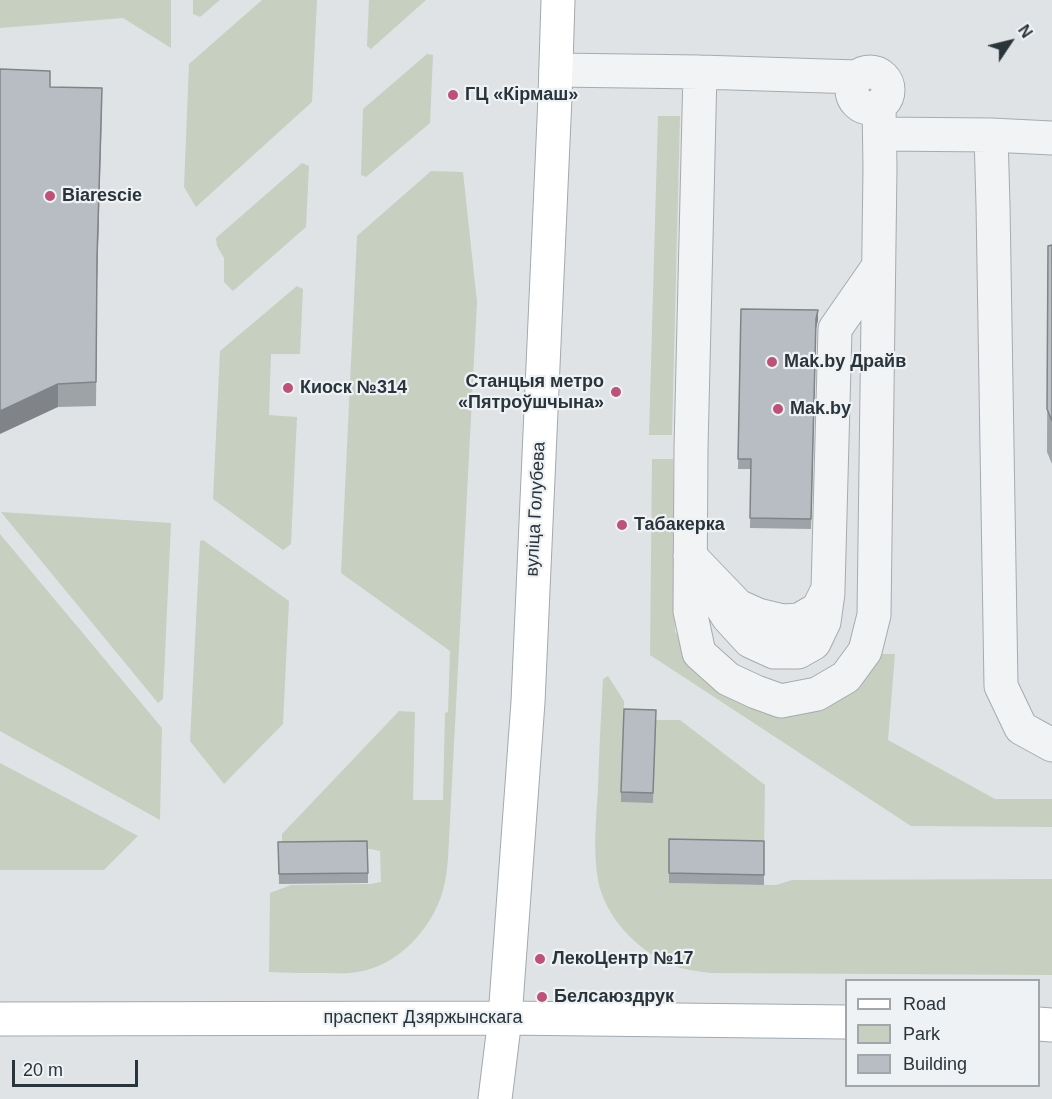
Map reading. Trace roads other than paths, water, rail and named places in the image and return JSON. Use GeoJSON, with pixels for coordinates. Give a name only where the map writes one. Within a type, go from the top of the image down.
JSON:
{"type":"FeatureCollection","features":[{"type":"Feature","properties":{"kind":"main road","name":"вуліца Голубева"},"geometry":{"type":"LineString","coordinates":[[495,1099],[505,1018],[528,702],[558,0]]}},
{"type":"Feature","properties":{"kind":"main road","name":"праспект Дзяржынскага"},"geometry":{"type":"LineString","coordinates":[[0,1019],[505,1018],[845,1022]]}},
{"type":"Feature","properties":{"kind":"lane"},"geometry":{"type":"LineString","coordinates":[[556,70],[700,72],[857,77],[861,73],[873,72],[883,78],[888,89],[879,119],[874,615],[865,651],[846,677],[817,694],[781,701],[728,679],[699,652],[690,611],[690,448],[700,72]]}},
{"type":"Feature","properties":{"kind":"lane"},"geometry":{"type":"LineString","coordinates":[[879,119],[991,135],[1052,138]]}},
{"type":"Feature","properties":{"kind":"lane"},"geometry":{"type":"LineString","coordinates":[[991,135],[1001,686],[1021,728],[1052,744]]}},
{"type":"Feature","properties":{"kind":"lane"},"geometry":{"type":"LineString","coordinates":[[690,556],[738,606],[758,615],[783,621],[799,620],[818,609],[828,589],[835,328],[878,267]]}},
{"type":"Feature","properties":{"kind":"place","name":"ГЦ «Кірмаш»"},"geometry":{"type":"Point","coordinates":[453,95]}},
{"type":"Feature","properties":{"kind":"place","name":"Biarescie"},"geometry":{"type":"Point","coordinates":[50,196]}},
{"type":"Feature","properties":{"kind":"place","name":"Маk.by Драйв"},"geometry":{"type":"Point","coordinates":[772,362]}},
{"type":"Feature","properties":{"kind":"place","name":"Киоск №314"},"geometry":{"type":"Point","coordinates":[288,388]}},
{"type":"Feature","properties":{"kind":"place","name":"Станцыя метро «Пятроўшчына»"},"geometry":{"type":"Point","coordinates":[616,392]}},
{"type":"Feature","properties":{"kind":"place","name":"Mak.by"},"geometry":{"type":"Point","coordinates":[778,409]}},
{"type":"Feature","properties":{"kind":"place","name":"Табакерка"},"geometry":{"type":"Point","coordinates":[622,525]}},
{"type":"Feature","properties":{"kind":"place","name":"ЛекоЦентр №17"},"geometry":{"type":"Point","coordinates":[540,959]}},
{"type":"Feature","properties":{"kind":"place","name":"Белсаюздрук"},"geometry":{"type":"Point","coordinates":[542,997]}}]}
